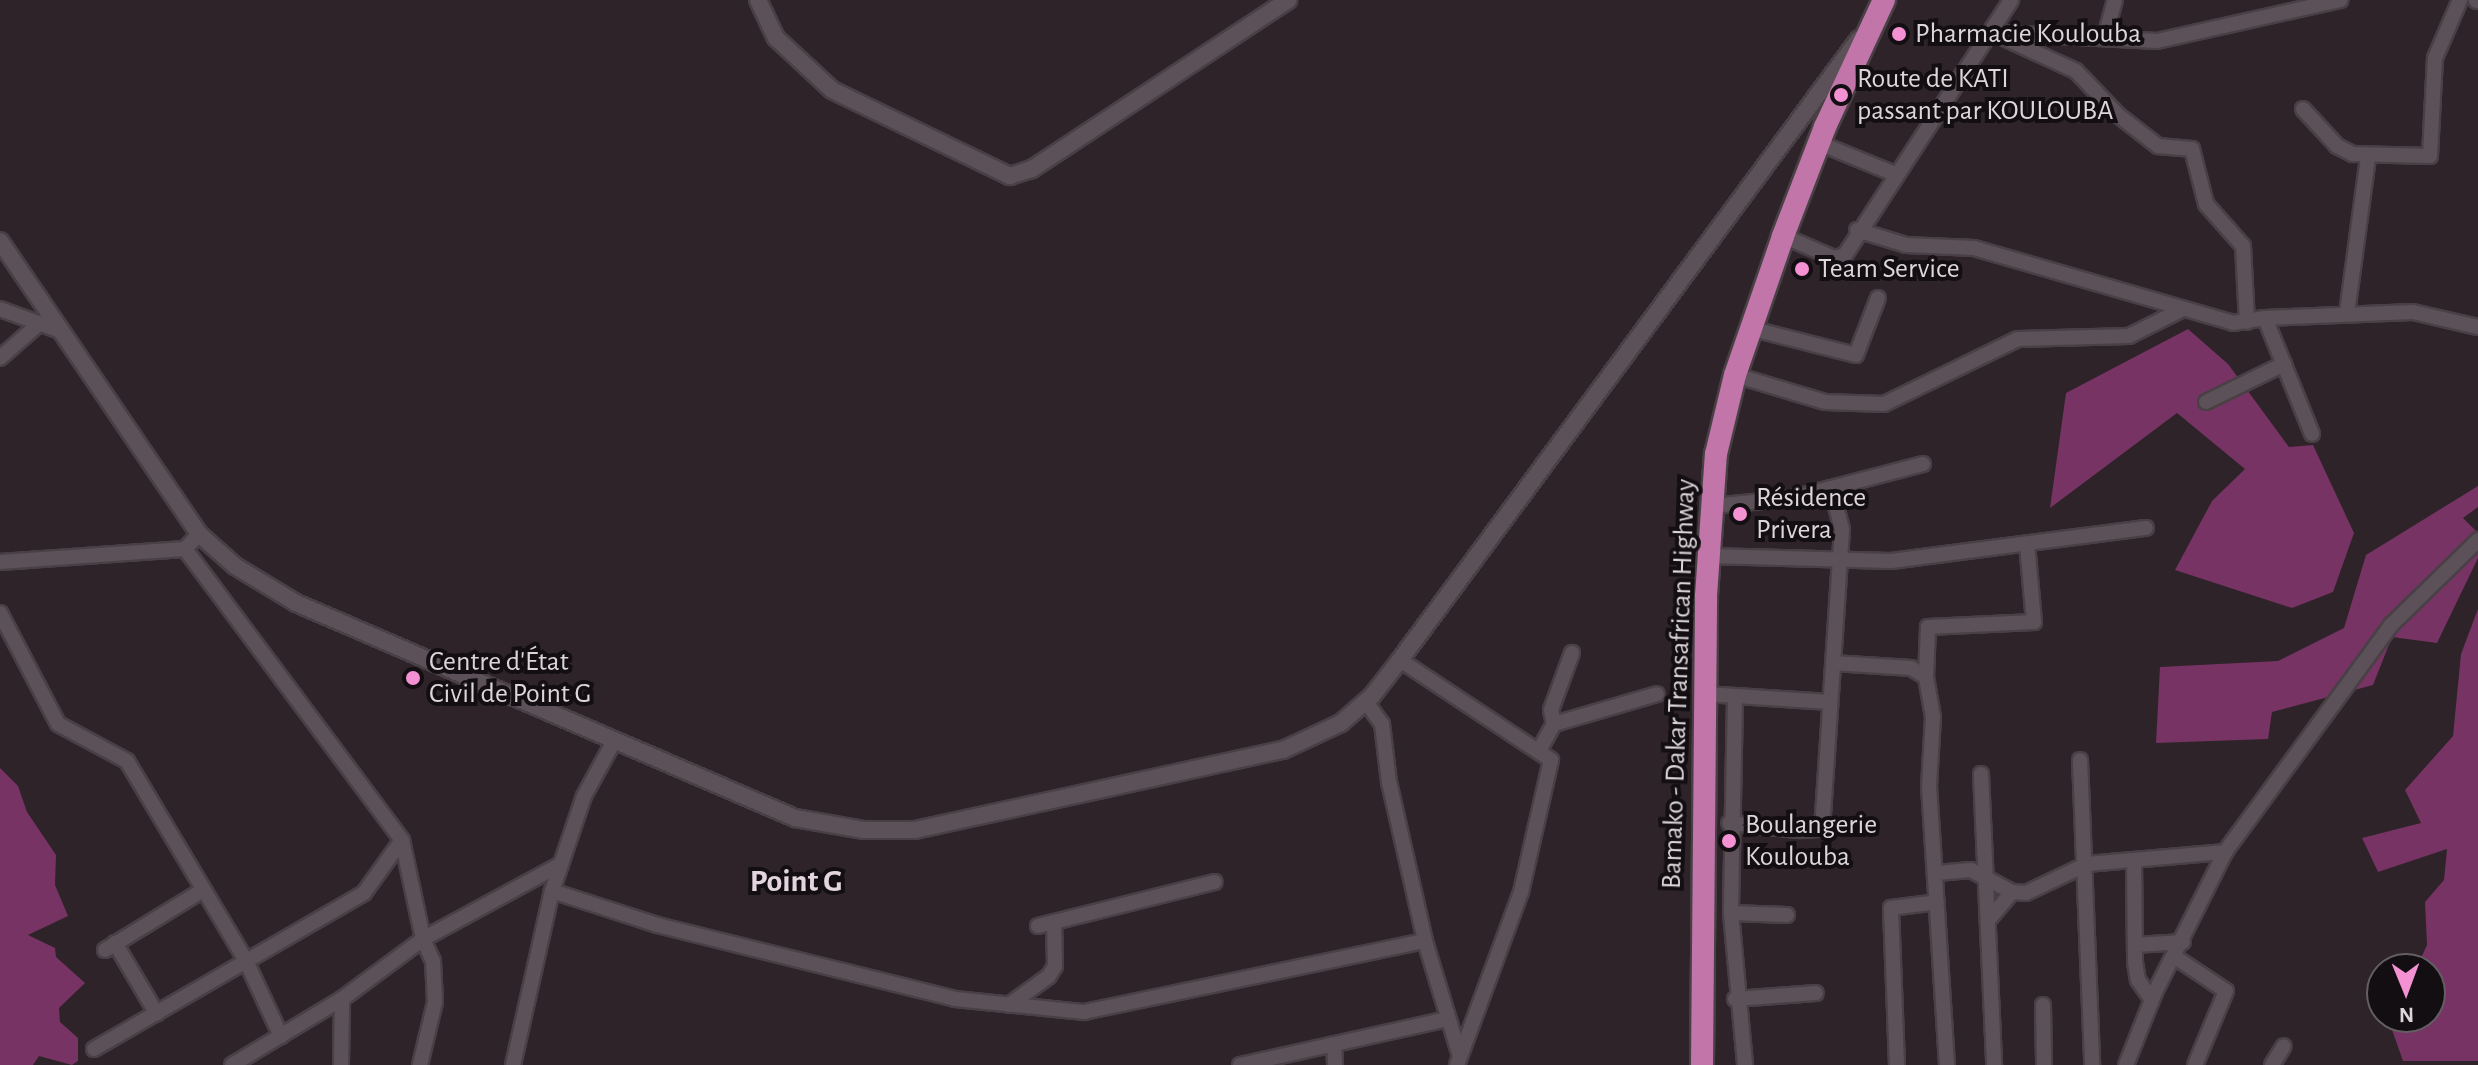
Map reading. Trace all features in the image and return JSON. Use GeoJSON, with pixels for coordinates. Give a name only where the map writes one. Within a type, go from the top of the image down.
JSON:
{"type":"FeatureCollection","features":[{"type":"Feature","properties":{"kind":"highway","name":"Bamako - Dakar Transafrican Highway"},"geometry":{"type":"LineString","coordinates":[[1702,1065],[1705,694],[1718,441],[1735,375],[1783,236],[1822,135],[1884,0]]}},
{"type":"Feature","properties":{"kind":"street"},"geometry":{"type":"LineString","coordinates":[[758,0],[776,38],[832,90],[1010,176],[1032,169],[1288,0]]}},
{"type":"Feature","properties":{"kind":"street"},"geometry":{"type":"LineString","coordinates":[[1783,236],[1840,259],[1993,33],[2011,0]]}},
{"type":"Feature","properties":{"kind":"street"},"geometry":{"type":"LineString","coordinates":[[2105,37],[2115,0]]}},
{"type":"Feature","properties":{"kind":"street"},"geometry":{"type":"LineString","coordinates":[[1993,33],[2157,41],[2340,0]]}},
{"type":"Feature","properties":{"kind":"street"},"geometry":{"type":"LineString","coordinates":[[2303,109],[2337,146],[2368,158],[2430,156],[2435,58],[2460,0]]}},
{"type":"Feature","properties":{"kind":"street"},"geometry":{"type":"LineString","coordinates":[[0,241],[199,534],[235,566],[296,603],[613,743],[795,818],[863,830],[915,830],[1283,750],[1341,723],[1366,702],[1872,22]]}},
{"type":"Feature","properties":{"kind":"street"},"geometry":{"type":"LineString","coordinates":[[1993,33],[2076,71],[2118,115],[2158,146],[2192,149],[2206,204],[2243,246],[2247,322]]}},
{"type":"Feature","properties":{"kind":"street"},"geometry":{"type":"LineString","coordinates":[[1772,153],[1800,129],[1822,135],[1895,174]]}},
{"type":"Feature","properties":{"kind":"street"},"geometry":{"type":"LineString","coordinates":[[2347,313],[2368,158]]}},
{"type":"Feature","properties":{"kind":"street"},"geometry":{"type":"LineString","coordinates":[[1857,230],[1906,245],[1974,248],[2179,311],[2247,322],[2347,313],[2413,312],[2478,327]]}},
{"type":"Feature","properties":{"kind":"street"},"geometry":{"type":"LineString","coordinates":[[1753,329],[1856,355],[1878,298]]}},
{"type":"Feature","properties":{"kind":"street"},"geometry":{"type":"LineString","coordinates":[[0,309],[63,332]]}},
{"type":"Feature","properties":{"kind":"street"},"geometry":{"type":"LineString","coordinates":[[1735,375],[1825,402],[1884,404],[1963,361],[2018,339],[2129,336],[2179,311]]}},
{"type":"Feature","properties":{"kind":"street"},"geometry":{"type":"LineString","coordinates":[[2265,318],[2312,434]]}},
{"type":"Feature","properties":{"kind":"street"},"geometry":{"type":"LineString","coordinates":[[0,358],[40,323]]}},
{"type":"Feature","properties":{"kind":"street"},"geometry":{"type":"LineString","coordinates":[[2206,402],[2284,364]]}},
{"type":"Feature","properties":{"kind":"street"},"geometry":{"type":"LineString","coordinates":[[1713,506],[1793,498],[1923,464]]}},
{"type":"Feature","properties":{"kind":"street"},"geometry":{"type":"LineString","coordinates":[[1729,823],[1818,829],[1823,817],[1842,564],[1842,529],[1831,488]]}},
{"type":"Feature","properties":{"kind":"street"},"geometry":{"type":"LineString","coordinates":[[1710,556],[1842,564],[2146,528]]}},
{"type":"Feature","properties":{"kind":"street"},"geometry":{"type":"LineString","coordinates":[[0,562],[185,549],[199,534]]}},
{"type":"Feature","properties":{"kind":"street"},"geometry":{"type":"LineString","coordinates":[[2132,1063],[2152,1000],[2225,852],[2391,625],[2478,540]]}},
{"type":"Feature","properties":{"kind":"street"},"geometry":{"type":"LineString","coordinates":[[1947,1065],[1929,786],[1933,717],[1926,677],[1928,627],[2034,622],[2027,543]]}},
{"type":"Feature","properties":{"kind":"street"},"geometry":{"type":"LineString","coordinates":[[185,549],[402,840],[423,939],[433,961],[435,1002],[425,1064]]}},
{"type":"Feature","properties":{"kind":"street"},"geometry":{"type":"LineString","coordinates":[[0,613],[3,628],[58,724],[127,761],[246,961],[281,1036]]}},
{"type":"Feature","properties":{"kind":"street"},"geometry":{"type":"LineString","coordinates":[[1540,749],[1554,724],[1551,710],[1572,653]]}},
{"type":"Feature","properties":{"kind":"street"},"geometry":{"type":"LineString","coordinates":[[1400,660],[1540,749],[1551,760],[1549,782],[1528,864],[1458,1060]]}},
{"type":"Feature","properties":{"kind":"street"},"geometry":{"type":"LineString","coordinates":[[1833,663],[1911,668],[1926,677]]}},
{"type":"Feature","properties":{"kind":"street"},"geometry":{"type":"LineString","coordinates":[[1554,724],[1657,694]]}},
{"type":"Feature","properties":{"kind":"street"},"geometry":{"type":"LineString","coordinates":[[1705,694],[1735,699],[1830,702]]}},
{"type":"Feature","properties":{"kind":"street"},"geometry":{"type":"LineString","coordinates":[[1735,699],[1729,823],[1731,913],[1735,999],[1745,1065]]}},
{"type":"Feature","properties":{"kind":"street"},"geometry":{"type":"LineString","coordinates":[[1366,702],[1382,724],[1389,782],[1425,941],[1458,1060]]}},
{"type":"Feature","properties":{"kind":"street"},"geometry":{"type":"LineString","coordinates":[[513,1065],[552,891],[584,796],[613,743]]}},
{"type":"Feature","properties":{"kind":"street"},"geometry":{"type":"LineString","coordinates":[[2080,760],[2087,864],[2092,1065]]}},
{"type":"Feature","properties":{"kind":"street"},"geometry":{"type":"LineString","coordinates":[[1981,774],[1983,875],[1991,917],[1994,1065]]}},
{"type":"Feature","properties":{"kind":"street"},"geometry":{"type":"LineString","coordinates":[[94,1049],[364,893],[402,840]]}},
{"type":"Feature","properties":{"kind":"street"},"geometry":{"type":"LineString","coordinates":[[1937,873],[1971,870],[2012,892],[2026,893],[2087,864],[2225,852]]}},
{"type":"Feature","properties":{"kind":"street"},"geometry":{"type":"LineString","coordinates":[[2134,861],[2138,980],[2152,1000]]}},
{"type":"Feature","properties":{"kind":"street"},"geometry":{"type":"LineString","coordinates":[[232,1065],[342,999],[423,939],[561,864]]}},
{"type":"Feature","properties":{"kind":"street"},"geometry":{"type":"LineString","coordinates":[[1038,926],[1215,882]]}},
{"type":"Feature","properties":{"kind":"street"},"geometry":{"type":"LineString","coordinates":[[157,1014],[110,947],[203,890]]}},
{"type":"Feature","properties":{"kind":"street"},"geometry":{"type":"LineString","coordinates":[[552,891],[657,925],[955,999],[1084,1012],[1425,941]]}},
{"type":"Feature","properties":{"kind":"street"},"geometry":{"type":"LineString","coordinates":[[1991,917],[2012,892]]}},
{"type":"Feature","properties":{"kind":"street"},"geometry":{"type":"LineString","coordinates":[[1897,1065],[1891,908],[1937,902]]}},
{"type":"Feature","properties":{"kind":"street"},"geometry":{"type":"LineString","coordinates":[[1731,913],[1787,915]]}},
{"type":"Feature","properties":{"kind":"street"},"geometry":{"type":"LineString","coordinates":[[1009,1005],[1049,976],[1055,966],[1054,922]]}},
{"type":"Feature","properties":{"kind":"street"},"geometry":{"type":"LineString","coordinates":[[2135,945],[2183,942]]}},
{"type":"Feature","properties":{"kind":"street"},"geometry":{"type":"LineString","coordinates":[[2175,957],[2226,991],[2195,1065]]}},
{"type":"Feature","properties":{"kind":"street"},"geometry":{"type":"LineString","coordinates":[[1735,999],[1816,993]]}},
{"type":"Feature","properties":{"kind":"street"},"geometry":{"type":"LineString","coordinates":[[341,1065],[342,999]]}},
{"type":"Feature","properties":{"kind":"street"},"geometry":{"type":"LineString","coordinates":[[2043,1005],[2044,1065]]}},
{"type":"Feature","properties":{"kind":"street"},"geometry":{"type":"LineString","coordinates":[[1240,1065],[1447,1019]]}},
{"type":"Feature","properties":{"kind":"street"},"geometry":{"type":"LineString","coordinates":[[1334,1044],[1335,1065]]}},
{"type":"Feature","properties":{"kind":"street"},"geometry":{"type":"LineString","coordinates":[[2272,1065],[2284,1046]]}},
{"type":"Feature","properties":{"kind":"shaded area"},"geometry":{"type":"Polygon","coordinates":[[[2188,329],[2228,364],[2289,447],[2313,445],[2354,533],[2333,592],[2292,608],[2175,570],[2212,501],[2245,469],[2177,413],[2050,508],[2066,393],[2188,329]]]}},
{"type":"Feature","properties":{"kind":"shaded area"},"geometry":{"type":"Polygon","coordinates":[[[2478,486],[2478,507],[2463,518],[2478,533],[2478,558],[2437,643],[2392,637],[2373,685],[2272,712],[2268,739],[2156,743],[2160,667],[2278,661],[2344,628],[2366,555],[2478,486]]]}},
{"type":"Feature","properties":{"kind":"shaded area"},"geometry":{"type":"Polygon","coordinates":[[[2478,609],[2478,1061],[2403,1061],[2393,1033],[2446,1033],[2446,953],[2423,953],[2427,945],[2425,902],[2444,880],[2447,849],[2378,872],[2362,838],[2421,823],[2405,790],[2453,736],[2461,654],[2478,609]]]}},
{"type":"Feature","properties":{"kind":"shaded area"},"geometry":{"type":"Polygon","coordinates":[[[0,768],[18,786],[27,812],[56,855],[55,885],[68,916],[28,935],[55,948],[56,957],[85,983],[59,1008],[60,1022],[78,1038],[78,1061],[72,1065],[39,1056],[33,1065],[0,1065],[0,768]]]}},
{"type":"Feature","properties":{"kind":"place","name":"Pharmacie Koulouba"},"geometry":{"type":"Point","coordinates":[1899,34]}},
{"type":"Feature","properties":{"kind":"place","name":"Route de KATI passant par KOULOUBA"},"geometry":{"type":"Point","coordinates":[1841,95]}},
{"type":"Feature","properties":{"kind":"place","name":"Team Service"},"geometry":{"type":"Point","coordinates":[1802,269]}},
{"type":"Feature","properties":{"kind":"place","name":"Résidence Privera"},"geometry":{"type":"Point","coordinates":[1740,514]}},
{"type":"Feature","properties":{"kind":"place","name":"Centre d'État Civil de Point G"},"geometry":{"type":"Point","coordinates":[413,678]}},
{"type":"Feature","properties":{"kind":"place","name":"Boulangerie Koulouba"},"geometry":{"type":"Point","coordinates":[1729,841]}},
{"type":"Feature","properties":{"kind":"district","name":"Point G"},"geometry":{"type":"Point","coordinates":[796,881]}}]}
